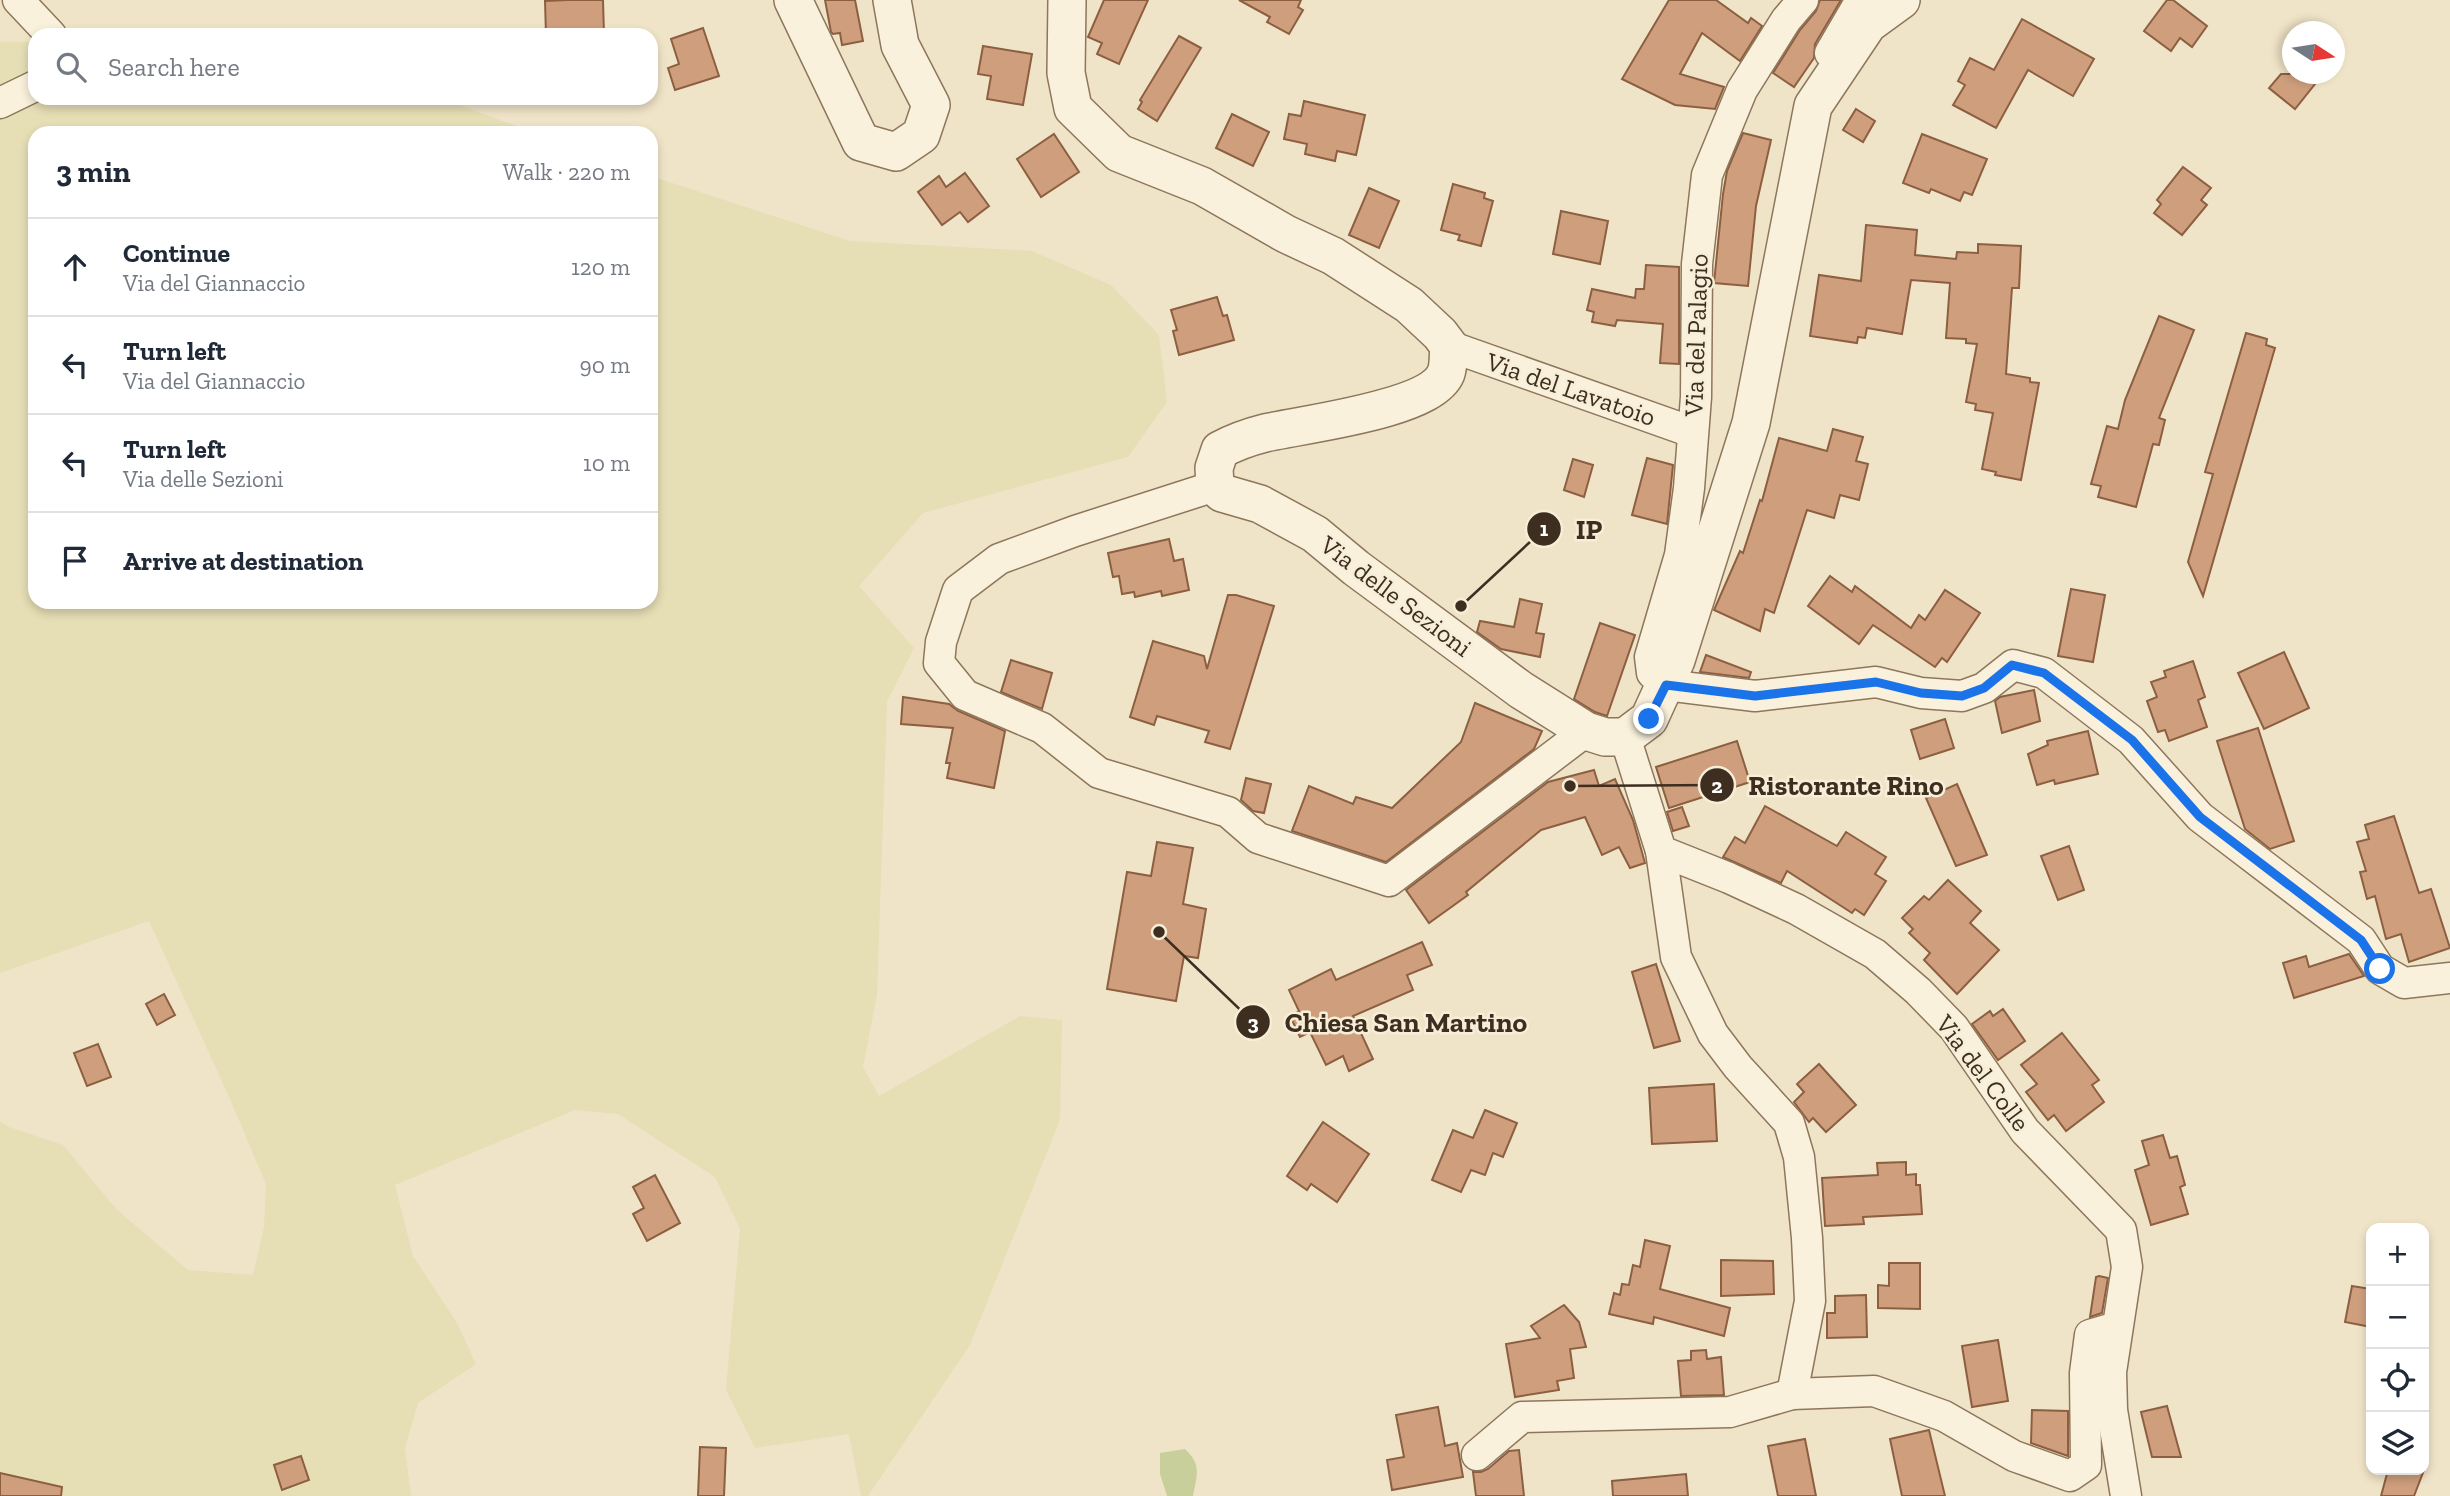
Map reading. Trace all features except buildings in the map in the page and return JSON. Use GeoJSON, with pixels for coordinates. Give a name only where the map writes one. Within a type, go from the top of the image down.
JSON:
{"type":"FeatureCollection","features":[{"type":"Feature","properties":{"kind":"street"},"geometry":{"type":"LineString","coordinates":[[18,0],[44,28]]}},
{"type":"Feature","properties":{"kind":"street"},"geometry":{"type":"LineString","coordinates":[[793,0],[862,142],[896,152],[921,135],[931,105],[900,45],[892,0]]}},
{"type":"Feature","properties":{"kind":"street"},"geometry":{"type":"LineString","coordinates":[[1067,0],[1066,73],[1073,108],[1119,153],[1202,186],[1286,234],[1333,256],[1409,305],[1449,346],[1446,373],[1435,387],[1416,398],[1369,412],[1240,440],[1220,450],[1214,467],[1215,486],[1075,531],[999,559],[958,590],[942,642],[939,663],[965,695],[1042,728],[1099,772],[1228,812],[1258,838],[1389,881],[1586,732]]}},
{"type":"Feature","properties":{"kind":"street","name":"Via del Palagio"},"geometry":{"type":"LineString","coordinates":[[1666,685],[1652,673],[1650,657],[1680,555],[1689,488],[1696,397],[1697,264],[1707,175],[1742,90],[1786,20],[1803,0]]}},
{"type":"Feature","properties":{"kind":"street"},"geometry":{"type":"LineString","coordinates":[[1792,1394],[1810,1301],[1799,1157],[1789,1123],[1738,1067],[1713,1034],[1676,957],[1661,851],[1625,737],[1649,719],[1676,660],[1751,423],[1813,106],[1814,88],[1837,39],[1861,0]]}},
{"type":"Feature","properties":{"kind":"street"},"geometry":{"type":"LineString","coordinates":[[1813,106],[1868,24],[1901,0]]}},
{"type":"Feature","properties":{"kind":"street"},"geometry":{"type":"LineString","coordinates":[[0,103],[28,89]]}},
{"type":"Feature","properties":{"kind":"street","name":"Via del Lavatoio"},"geometry":{"type":"LineString","coordinates":[[1449,346],[1692,432]]}},
{"type":"Feature","properties":{"kind":"street","name":"Via delle Sezioni"},"geometry":{"type":"LineString","coordinates":[[1215,486],[1222,493],[1260,504],[1315,534],[1356,568],[1521,690],[1586,732],[1605,737],[1625,737]]}},
{"type":"Feature","properties":{"kind":"street"},"geometry":{"type":"LineString","coordinates":[[1666,685],[1755,696],[1876,682],[1921,693],[1962,696],[1984,688],[2012,665],[2044,673],[2132,740],[2200,817],[2361,940],[2380,969],[2404,983],[2450,978]]}},
{"type":"Feature","properties":{"kind":"street","name":"Via del Colle"},"geometry":{"type":"LineString","coordinates":[[1661,851],[1729,878],[1786,905],[1875,954],[1918,991],[1954,1028],[2025,1130],[2121,1230],[2127,1267],[2111,1372],[2112,1410],[2126,1496]]}},
{"type":"Feature","properties":{"kind":"street"},"geometry":{"type":"LineString","coordinates":[[1477,1455],[1522,1417],[1730,1412],[1792,1394],[1874,1391],[1944,1416],[2014,1456],[2070,1476],[2086,1465],[2085,1373],[2090,1335],[2117,1327]]}},
{"type":"Feature","properties":{"kind":"shaded area"},"geometry":{"type":"Polygon","coordinates":[[[0,42],[28,42],[28,83],[0,92],[0,42]]]}},
{"type":"Feature","properties":{"kind":"shaded area"},"geometry":{"type":"Polygon","coordinates":[[[28,102],[28,105],[459,105],[516,126],[28,126],[28,609],[658,609],[658,178],[850,241],[1032,251],[1111,285],[1159,335],[1167,402],[1128,457],[923,513],[859,586],[914,648],[887,702],[877,995],[863,1067],[879,1096],[1020,1016],[1062,1020],[1060,1120],[970,1345],[868,1496],[861,1496],[849,1434],[755,1448],[726,1390],[740,1229],[715,1177],[618,1114],[575,1110],[395,1185],[413,1256],[457,1323],[476,1364],[418,1403],[405,1448],[411,1496],[0,1496],[0,1121],[9,1127],[63,1145],[117,1210],[188,1270],[253,1275],[264,1227],[266,1184],[149,921],[0,973],[0,115],[28,102]]]}},
{"type":"Feature","properties":{"kind":"green space"},"geometry":{"type":"Polygon","coordinates":[[[1185,1449],[1196,1465],[1193,1496],[1167,1496],[1160,1474],[1160,1453],[1185,1449]]]}},
{"type":"Feature","properties":{"kind":"place","name":"IP"},"geometry":{"type":"Point","coordinates":[1461,606]}},
{"type":"Feature","properties":{"kind":"place","name":"Ristorante Rino"},"geometry":{"type":"Point","coordinates":[1570,786]}},
{"type":"Feature","properties":{"kind":"place","name":"Chiesa San Martino"},"geometry":{"type":"Point","coordinates":[1159,932]}},
{"type":"Feature","properties":{"kind":"route"},"geometry":{"type":"LineString","coordinates":[[1649,719],[1666,685],[1755,696],[1876,682],[1921,693],[1962,696],[1984,688],[2012,665],[2044,673],[2132,740],[2200,817],[2361,940],[2380,969]]}}]}
